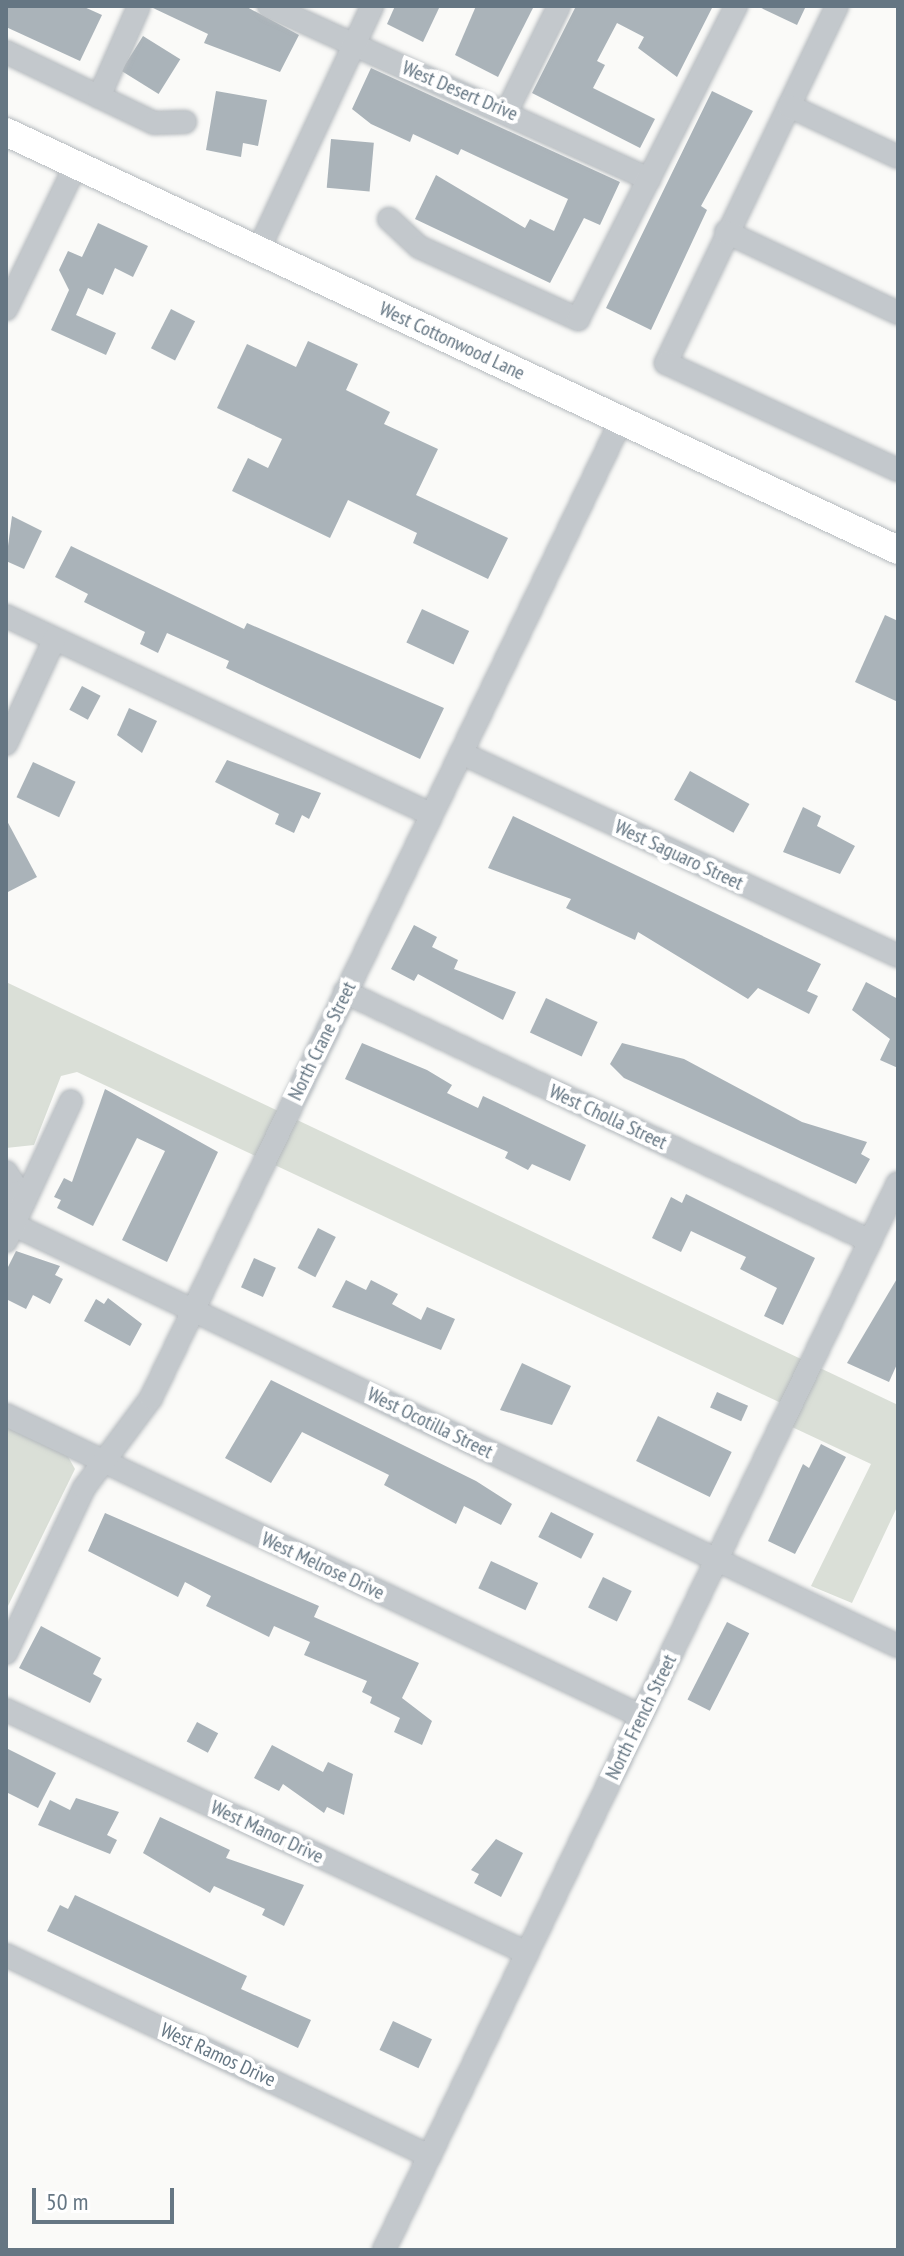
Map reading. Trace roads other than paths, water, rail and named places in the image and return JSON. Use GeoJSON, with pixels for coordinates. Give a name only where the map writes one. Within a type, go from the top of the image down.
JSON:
{"type":"FeatureCollection","features":[{"type":"Feature","properties":{"kind":"main road","name":"West Cottonwood Lane"},"geometry":{"type":"LineString","coordinates":[[6,132],[898,550]]}},
{"type":"Feature","properties":{"kind":"street"},"geometry":{"type":"LineString","coordinates":[[99,97],[139,6]]}},
{"type":"Feature","properties":{"kind":"street","name":"West Desert Drive"},"geometry":{"type":"LineString","coordinates":[[269,6],[351,45],[507,111],[649,179]]}},
{"type":"Feature","properties":{"kind":"street"},"geometry":{"type":"LineString","coordinates":[[258,251],[351,45],[372,6]]}},
{"type":"Feature","properties":{"kind":"street"},"geometry":{"type":"LineString","coordinates":[[507,111],[559,6]]}},
{"type":"Feature","properties":{"kind":"street"},"geometry":{"type":"LineString","coordinates":[[389,219],[419,247],[578,319],[736,6]]}},
{"type":"Feature","properties":{"kind":"street"},"geometry":{"type":"LineString","coordinates":[[837,6],[726,232],[666,363],[898,470]]}},
{"type":"Feature","properties":{"kind":"street"},"geometry":{"type":"LineString","coordinates":[[6,52],[154,123],[185,122]]}},
{"type":"Feature","properties":{"kind":"street"},"geometry":{"type":"LineString","coordinates":[[789,106],[898,157]]}},
{"type":"Feature","properties":{"kind":"street"},"geometry":{"type":"LineString","coordinates":[[6,309],[76,165]]}},
{"type":"Feature","properties":{"kind":"street"},"geometry":{"type":"LineString","coordinates":[[726,232],[898,313]]}},
{"type":"Feature","properties":{"kind":"street","name":"North Crane Street"},"geometry":{"type":"LineString","coordinates":[[6,1653],[84,1488],[107,1464],[151,1398],[622,419]]}},
{"type":"Feature","properties":{"kind":"street"},"geometry":{"type":"LineString","coordinates":[[6,616],[431,814]]}},
{"type":"Feature","properties":{"kind":"street"},"geometry":{"type":"LineString","coordinates":[[6,744],[54,640]]}},
{"type":"Feature","properties":{"kind":"street","name":"West Saguaro Street"},"geometry":{"type":"LineString","coordinates":[[461,753],[898,956]]}},
{"type":"Feature","properties":{"kind":"street","name":"West Cholla Street"},"geometry":{"type":"LineString","coordinates":[[345,992],[870,1241]]}},
{"type":"Feature","properties":{"kind":"street"},"geometry":{"type":"LineString","coordinates":[[10,1233],[71,1101]]}},
{"type":"Feature","properties":{"kind":"street"},"geometry":{"type":"LineString","coordinates":[[6,1172],[19,1192],[10,1233]]}},
{"type":"Feature","properties":{"kind":"street","name":"North French Street"},"geometry":{"type":"LineString","coordinates":[[384,2250],[898,1183]]}},
{"type":"Feature","properties":{"kind":"street","name":"West Ocotilla Street"},"geometry":{"type":"LineString","coordinates":[[10,1233],[192,1308],[716,1562],[898,1646]]}},
{"type":"Feature","properties":{"kind":"street","name":"West Melrose Drive"},"geometry":{"type":"LineString","coordinates":[[6,1415],[641,1716]]}},
{"type":"Feature","properties":{"kind":"street","name":"West Manor Drive"},"geometry":{"type":"LineString","coordinates":[[6,1710],[527,1953]]}},
{"type":"Feature","properties":{"kind":"street","name":"West Ramos Drive"},"geometry":{"type":"LineString","coordinates":[[6,1955],[430,2156]]}}]}
